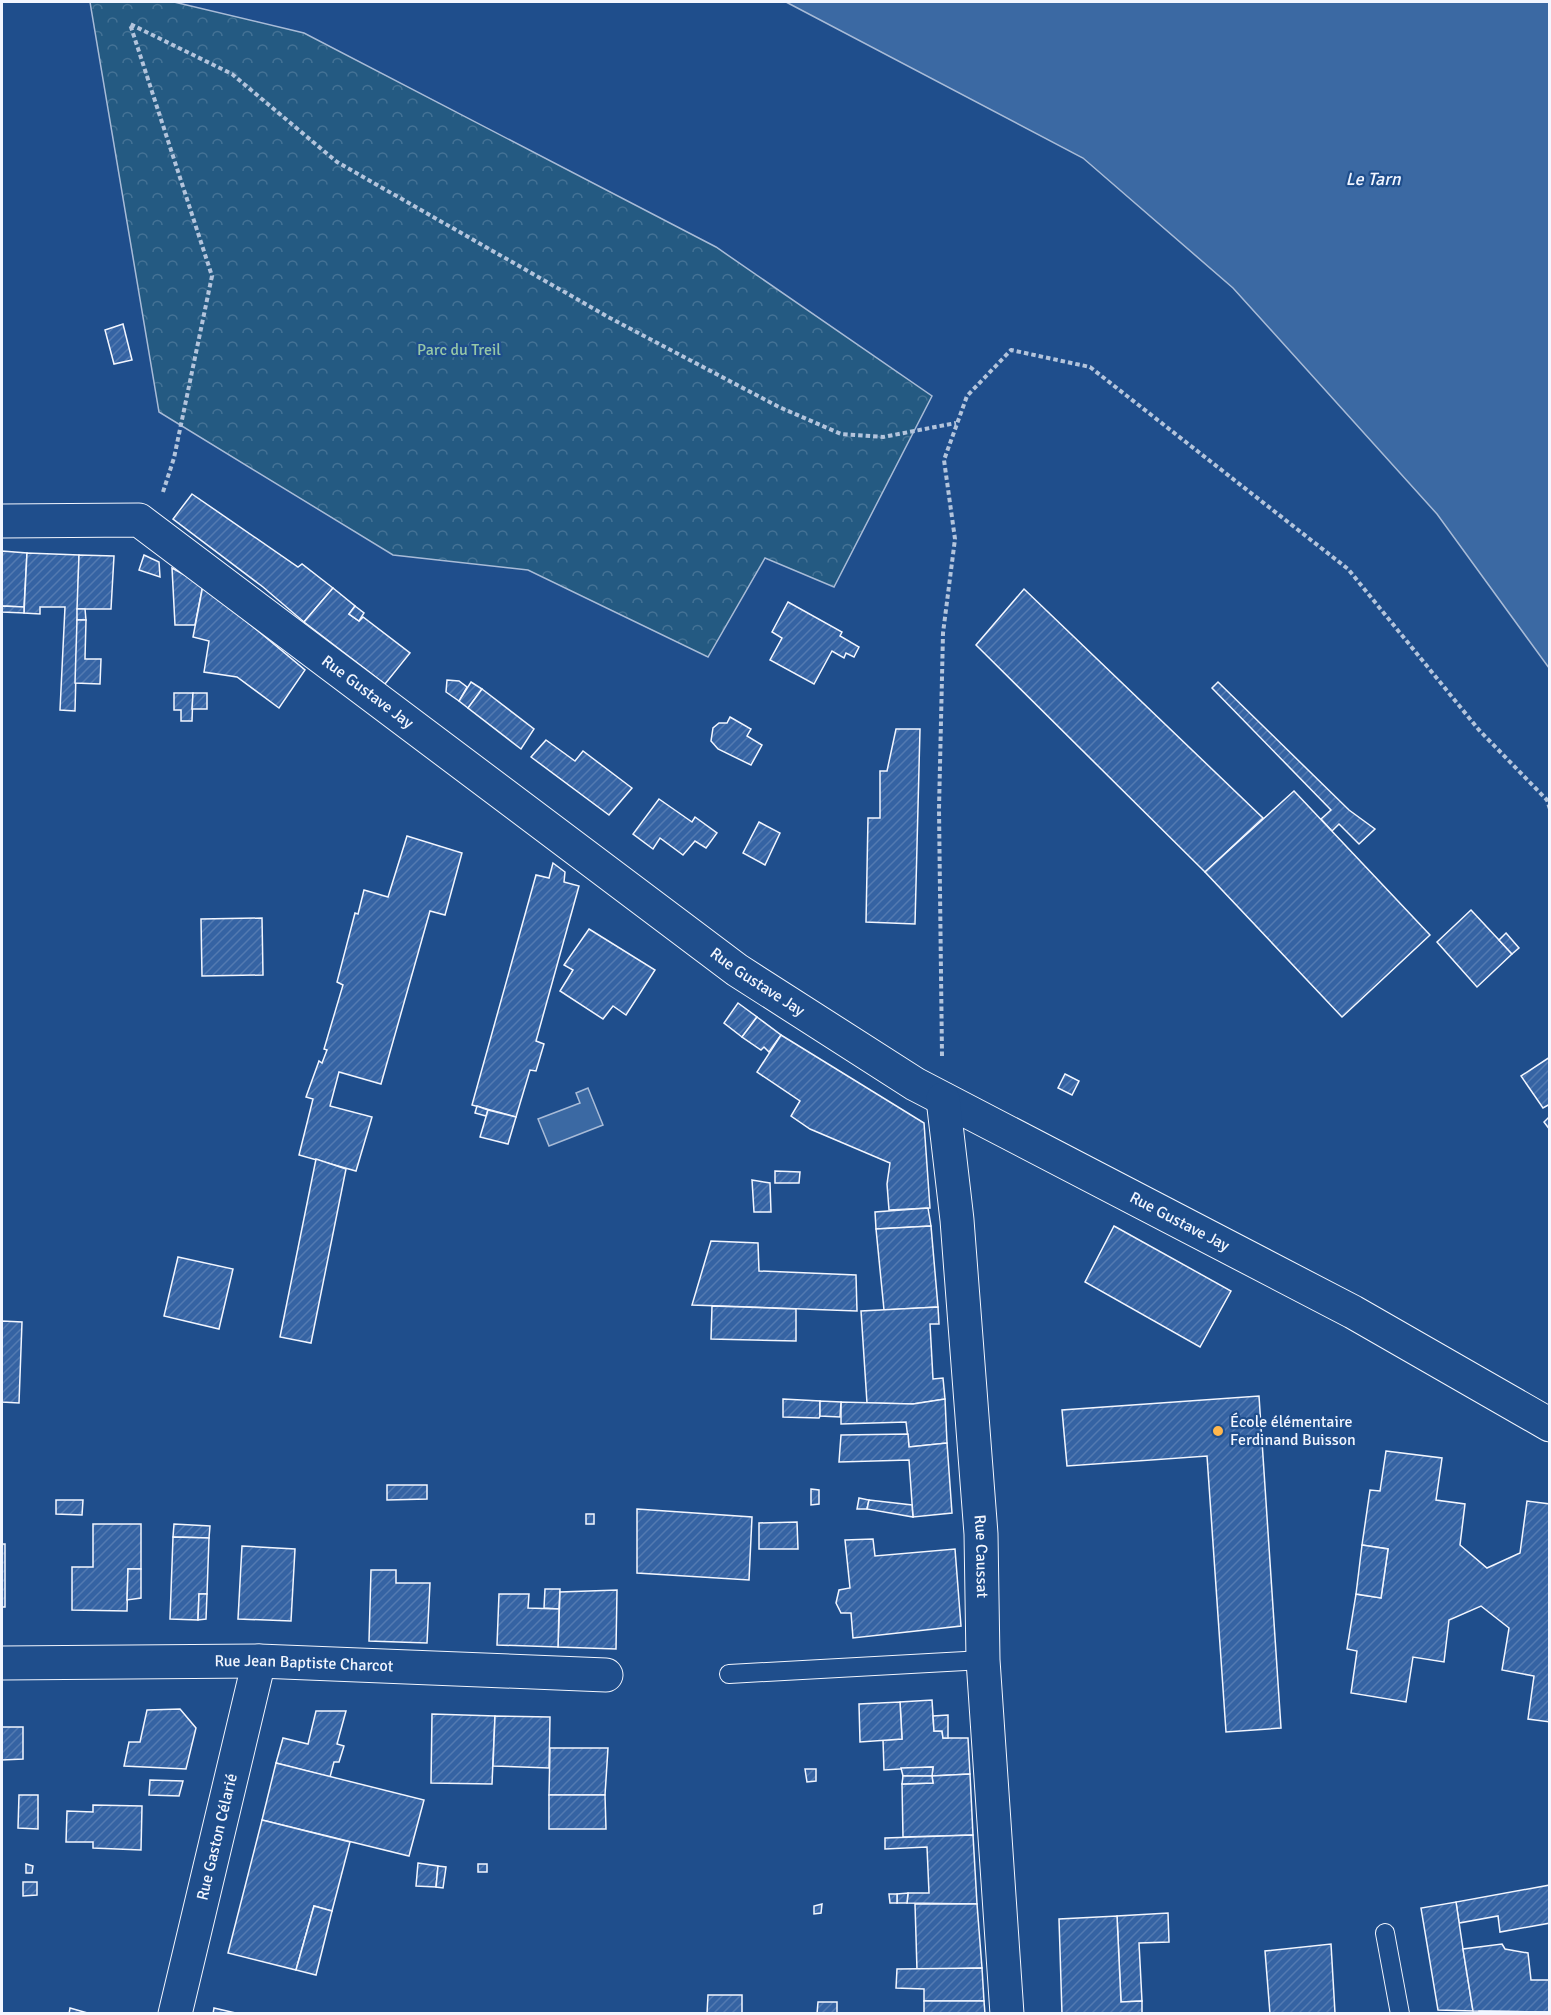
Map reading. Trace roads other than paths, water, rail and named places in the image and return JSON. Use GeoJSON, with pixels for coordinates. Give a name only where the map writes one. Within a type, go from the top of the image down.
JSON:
{"type":"FeatureCollection","features":[{"type":"Feature","properties":{"kind":"street","name":"Rue Gustave Jay"},"geometry":{"type":"LineString","coordinates":[[2,521],[139,520],[737,970],[942,1099],[1353,1312],[1550,1425]]}},
{"type":"Feature","properties":{"kind":"street","name":"Rue Caussat"},"geometry":{"type":"LineString","coordinates":[[942,1099],[957,1220],[981,1534],[983,1660],[1007,2013]]}},
{"type":"Feature","properties":{"kind":"street","name":"Rue Jean Baptiste Charcot"},"geometry":{"type":"LineString","coordinates":[[2,1663],[259,1661],[606,1676]]}},
{"type":"Feature","properties":{"kind":"street","name":"Rue Gaston Célarié"},"geometry":{"type":"LineString","coordinates":[[175,2013],[259,1661]]}},
{"type":"Feature","properties":{"kind":"lane"},"geometry":{"type":"LineString","coordinates":[[729,1674],[983,1660]]}},
{"type":"Feature","properties":{"kind":"lane"},"geometry":{"type":"LineString","coordinates":[[1385,1933],[1400,2013]]}},
{"type":"Feature","properties":{"kind":"water","name":"Le Tarn"},"geometry":{"type":"Polygon","coordinates":[[[786,2],[1549,2],[1549,668],[1437,514],[1233,288],[1083,158],[786,2]]]}},
{"type":"Feature","properties":{"kind":"water"},"geometry":{"type":"Polygon","coordinates":[[[588,1088],[603,1125],[549,1146],[538,1119],[580,1103],[576,1093],[588,1088]]]}},
{"type":"Feature","properties":{"kind":"place","name":"École élémentaire Ferdinand Buisson"},"geometry":{"type":"Point","coordinates":[1218,1431]}},
{"type":"Feature","properties":{"kind":"park label","name":"Parc du Treil"},"geometry":{"type":"Point","coordinates":[459,350]}}]}
